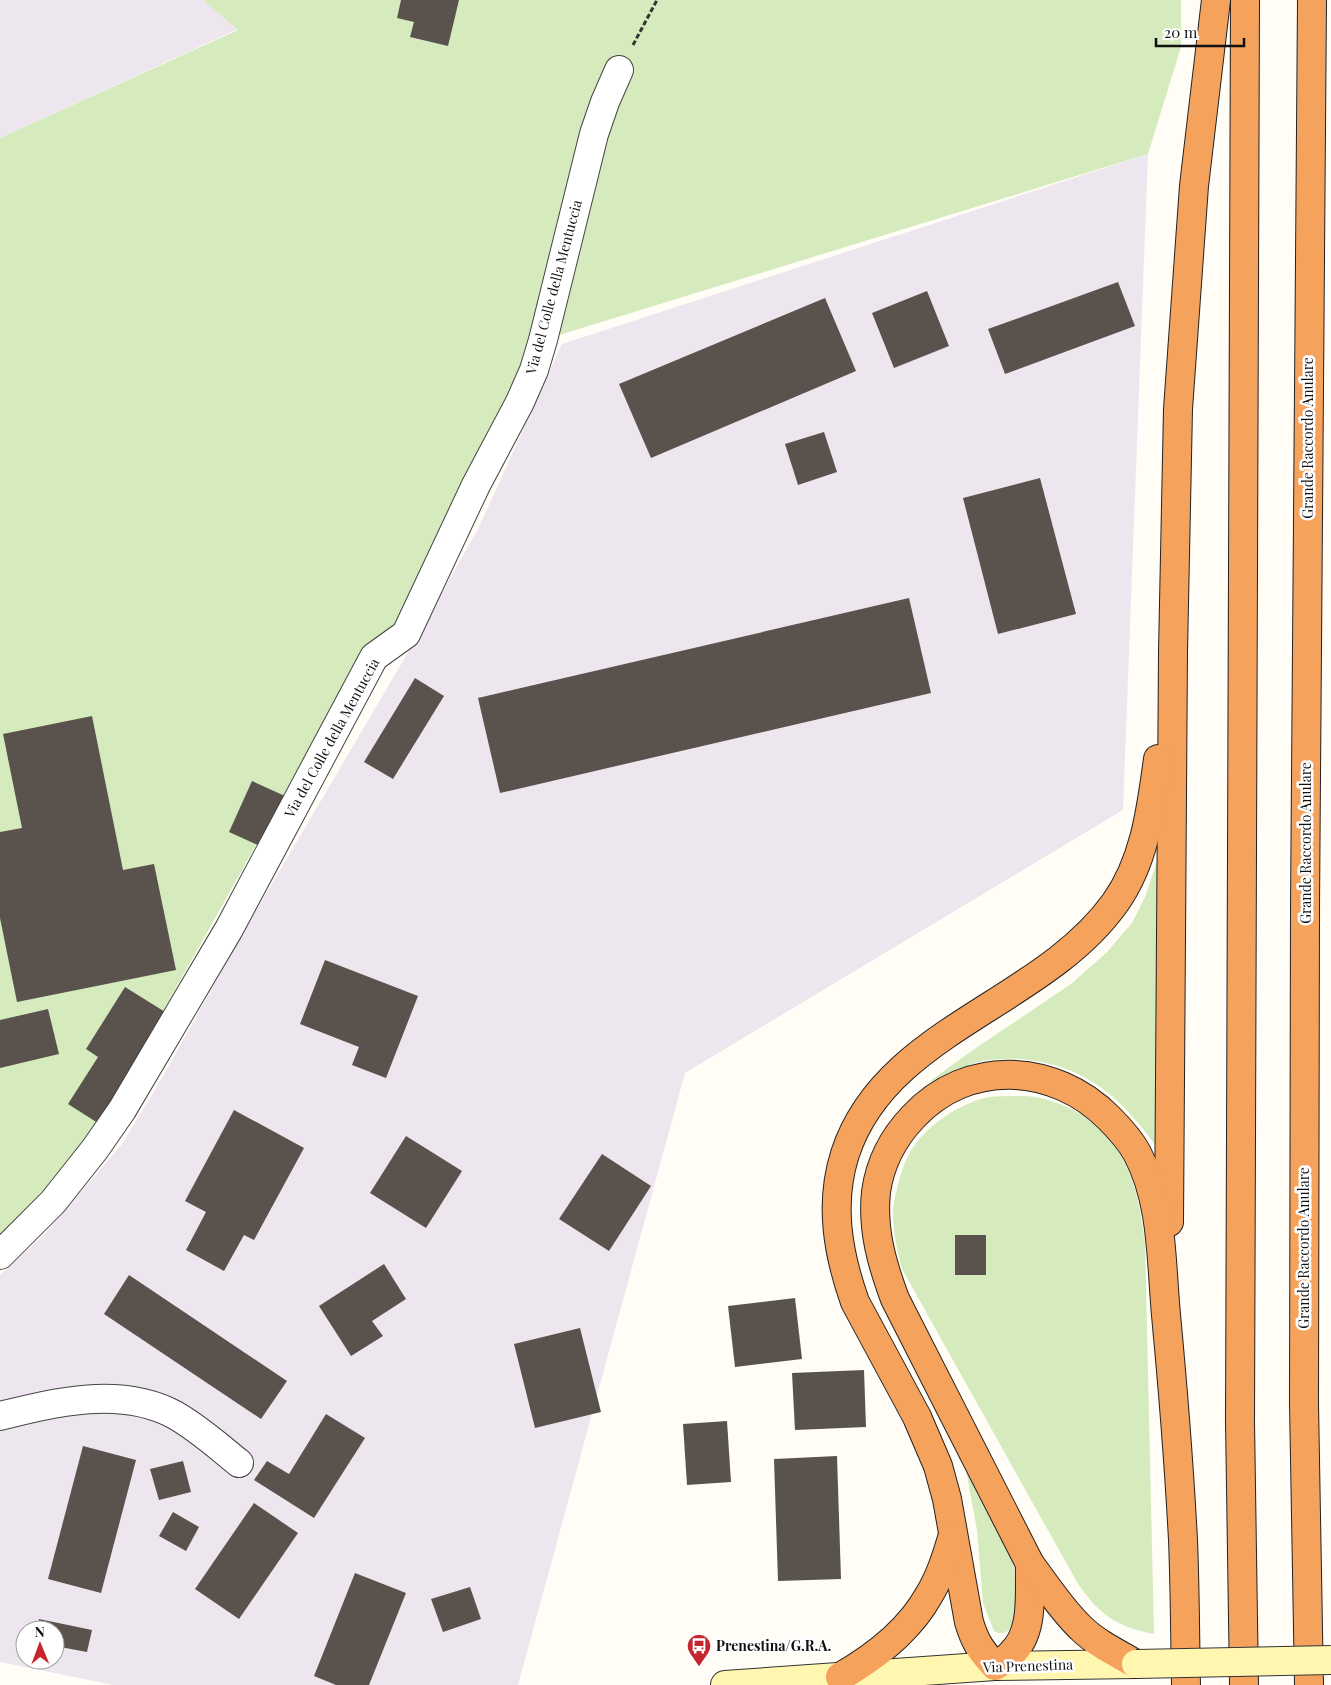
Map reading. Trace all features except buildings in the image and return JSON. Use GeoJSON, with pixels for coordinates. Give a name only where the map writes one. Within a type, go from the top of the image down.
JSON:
{"type":"FeatureCollection","features":[{"type":"Feature","properties":{"kind":"highway"},"geometry":{"type":"LineString","coordinates":[[1168,1338],[1173,652],[1178,409],[1194,186],[1216,0]]}},
{"type":"Feature","properties":{"kind":"highway"},"geometry":{"type":"LineString","coordinates":[[1244,1685],[1240,1421],[1245,0]]}},
{"type":"Feature","properties":{"kind":"highway","name":"Grande Raccordo Anulare"},"geometry":{"type":"LineString","coordinates":[[1309,1685],[1304,1363],[1305,878],[1312,0]]}},
{"type":"Feature","properties":{"kind":"highway"},"geometry":{"type":"LineString","coordinates":[[1030,1564],[1028,1617],[1025,1632],[1011,1654],[995,1666],[981,1652],[973,1637],[965,1605],[943,1483],[932,1450],[908,1400],[855,1302],[843,1268],[837,1232],[837,1196],[843,1161],[854,1130],[880,1090],[892,1077],[934,1043],[1050,966],[1084,938],[1122,893],[1145,839],[1150,816],[1173,652]]}},
{"type":"Feature","properties":{"kind":"highway"},"geometry":{"type":"LineString","coordinates":[[1136,1664],[1080,1628],[1030,1564],[895,1299],[883,1267],[876,1234],[876,1191],[880,1171],[888,1150],[900,1131],[937,1096],[961,1084],[980,1078],[1000,1074],[1024,1075],[1048,1079],[1077,1092],[1103,1112],[1128,1139],[1137,1153],[1145,1172],[1157,1210],[1168,1338],[1183,1540],[1186,1685]]}},
{"type":"Feature","properties":{"kind":"highway"},"geometry":{"type":"LineString","coordinates":[[840,1678],[858,1667],[901,1633],[916,1615],[930,1595],[941,1572],[953,1537]]}},
{"type":"Feature","properties":{"kind":"main road","name":"Via Prenestina"},"geometry":{"type":"LineString","coordinates":[[725,1685],[995,1666],[1331,1660]]}},
{"type":"Feature","properties":{"kind":"street","name":"Via del Colle della Mentuccia"},"geometry":{"type":"LineString","coordinates":[[0,1255],[53,1202],[95,1149],[122,1110],[229,929],[374,657],[406,634],[476,485],[520,402],[534,370],[594,134],[605,102],[620,70]]}},
{"type":"Feature","properties":{"kind":"street"},"geometry":{"type":"LineString","coordinates":[[0,1416],[84,1399],[117,1400],[145,1404],[175,1415],[198,1430],[239,1463]]}},
{"type":"Feature","properties":{"kind":"path"},"geometry":{"type":"LineString","coordinates":[[620,70],[657,0]]}},
{"type":"Feature","properties":{"kind":"shaded area"},"geometry":{"type":"Polygon","coordinates":[[[0,0],[203,0],[238,29],[0,138],[0,0]]]}},
{"type":"Feature","properties":{"kind":"shaded area"},"geometry":{"type":"Polygon","coordinates":[[[1148,154],[1123,810],[685,1073],[518,1685],[113,1685],[39,1670],[65,1670],[65,1620],[15,1620],[15,1665],[0,1662],[0,1275],[43,1236],[122,1144],[478,529],[562,344],[1148,154]]]}},
{"type":"Feature","properties":{"kind":"green space"},"geometry":{"type":"Polygon","coordinates":[[[203,0],[1181,0],[1181,47],[1148,154],[543,340],[394,640],[350,677],[92,1138],[58,1179],[0,1238],[0,138],[238,30],[203,0]]]}},
{"type":"Feature","properties":{"kind":"green space"},"geometry":{"type":"Polygon","coordinates":[[[1157,861],[1158,1149],[1135,1120],[1110,1095],[1081,1075],[1064,1068],[1031,1060],[985,1060],[958,1069],[926,1084],[1071,984],[1106,953],[1132,923],[1145,897],[1157,861]]]}},
{"type":"Feature","properties":{"kind":"green space"},"geometry":{"type":"Polygon","coordinates":[[[990,1097],[1037,1097],[1077,1112],[1092,1122],[1105,1134],[1116,1149],[1126,1165],[1133,1182],[1145,1243],[1154,1634],[1130,1628],[1110,1618],[1094,1604],[1078,1584],[902,1269],[896,1241],[893,1212],[900,1176],[914,1146],[932,1126],[966,1104],[990,1097]],[[955,1235],[955,1275],[986,1275],[955,1235]]]}},
{"type":"Feature","properties":{"kind":"green space"},"geometry":{"type":"Polygon","coordinates":[[[951,1429],[1009,1545],[1014,1569],[1016,1610],[1012,1625],[1008,1631],[1003,1633],[994,1631],[983,1603],[977,1530],[966,1470],[951,1429]]]}},
{"type":"Feature","properties":{"kind":"place","name":"Prenestina/G.R.A."},"geometry":{"type":"Point","coordinates":[699,1667]}}]}
